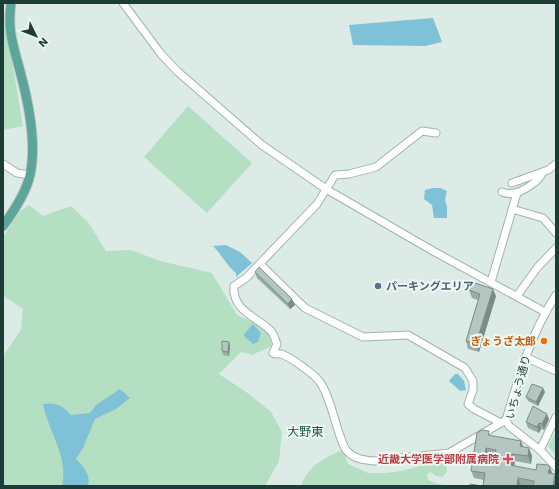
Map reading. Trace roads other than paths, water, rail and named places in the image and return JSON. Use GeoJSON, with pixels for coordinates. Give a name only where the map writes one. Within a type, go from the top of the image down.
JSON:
{"type":"FeatureCollection","features":[{"type":"Feature","properties":{"kind":"main road"},"geometry":{"type":"LineString","coordinates":[[3,226],[21,197],[30,175],[33,145],[24,89],[8,23],[11,3]]}},
{"type":"Feature","properties":{"kind":"street"},"geometry":{"type":"LineString","coordinates":[[123,3],[161,54],[177,71],[262,145],[326,189],[433,251],[545,312]]}},
{"type":"Feature","properties":{"kind":"street"},"geometry":{"type":"LineString","coordinates":[[436,133],[422,131],[376,167],[349,174],[335,174],[317,204],[246,278],[234,286],[234,292],[240,308],[271,331],[277,344],[273,352],[282,354],[315,376],[320,382],[333,410],[347,452],[361,460],[373,461],[449,453],[504,421]]}},
{"type":"Feature","properties":{"kind":"street"},"geometry":{"type":"LineString","coordinates":[[3,164],[17,173],[30,175]]}},
{"type":"Feature","properties":{"kind":"street"},"geometry":{"type":"LineString","coordinates":[[512,183],[542,173],[556,164]]}},
{"type":"Feature","properties":{"kind":"street"},"geometry":{"type":"LineString","coordinates":[[502,192],[508,194],[517,193],[540,178],[542,173]]}},
{"type":"Feature","properties":{"kind":"street"},"geometry":{"type":"LineString","coordinates":[[491,282],[517,193]]}},
{"type":"Feature","properties":{"kind":"street"},"geometry":{"type":"LineString","coordinates":[[512,209],[543,218],[556,233]]}},
{"type":"Feature","properties":{"kind":"street"},"geometry":{"type":"LineString","coordinates":[[517,296],[537,268],[556,248]]}},
{"type":"Feature","properties":{"kind":"street"},"geometry":{"type":"LineString","coordinates":[[260,264],[305,308],[363,337],[408,334],[466,368],[473,381],[473,390],[468,404],[504,421]]}},
{"type":"Feature","properties":{"kind":"street","name":"いちょう通り"},"geometry":{"type":"LineString","coordinates":[[556,294],[545,312],[525,357],[504,421],[540,450],[556,467]]}},
{"type":"Feature","properties":{"kind":"street"},"geometry":{"type":"LineString","coordinates":[[525,357],[556,369]]}},
{"type":"Feature","properties":{"kind":"street"},"geometry":{"type":"LineString","coordinates":[[540,450],[556,417]]}},
{"type":"Feature","properties":{"kind":"water"},"geometry":{"type":"Polygon","coordinates":[[[433,18],[442,42],[425,46],[353,45],[349,25],[433,18]]]}},
{"type":"Feature","properties":{"kind":"water"},"geometry":{"type":"Polygon","coordinates":[[[441,188],[447,191],[445,200],[447,207],[447,218],[434,218],[432,205],[424,199],[425,190],[441,188]]]}},
{"type":"Feature","properties":{"kind":"water"},"geometry":{"type":"Polygon","coordinates":[[[226,245],[240,252],[252,263],[236,277],[236,273],[213,246],[226,245]]]}},
{"type":"Feature","properties":{"kind":"water"},"geometry":{"type":"Polygon","coordinates":[[[253,324],[261,333],[258,342],[253,344],[245,337],[244,334],[253,324]]]}},
{"type":"Feature","properties":{"kind":"water"},"geometry":{"type":"Polygon","coordinates":[[[455,374],[458,374],[464,381],[466,390],[460,391],[449,381],[455,374]]]}},
{"type":"Feature","properties":{"kind":"water"},"geometry":{"type":"Polygon","coordinates":[[[120,389],[130,398],[116,409],[95,419],[83,448],[76,459],[88,475],[88,486],[62,486],[63,465],[43,404],[52,403],[59,405],[71,415],[90,413],[96,405],[120,389]]]}},
{"type":"Feature","properties":{"kind":"place","name":"パーキングエリア"},"geometry":{"type":"Point","coordinates":[378,286]}},
{"type":"Feature","properties":{"kind":"place","name":"ぎょうざ太郎"},"geometry":{"type":"Point","coordinates":[544,341]}},
{"type":"Feature","properties":{"kind":"place","name":"近畿大学医学部附属病院"},"geometry":{"type":"Point","coordinates":[508,459]}},
{"type":"Feature","properties":{"kind":"district","name":"大野東"},"geometry":{"type":"Point","coordinates":[305,432]}}]}
